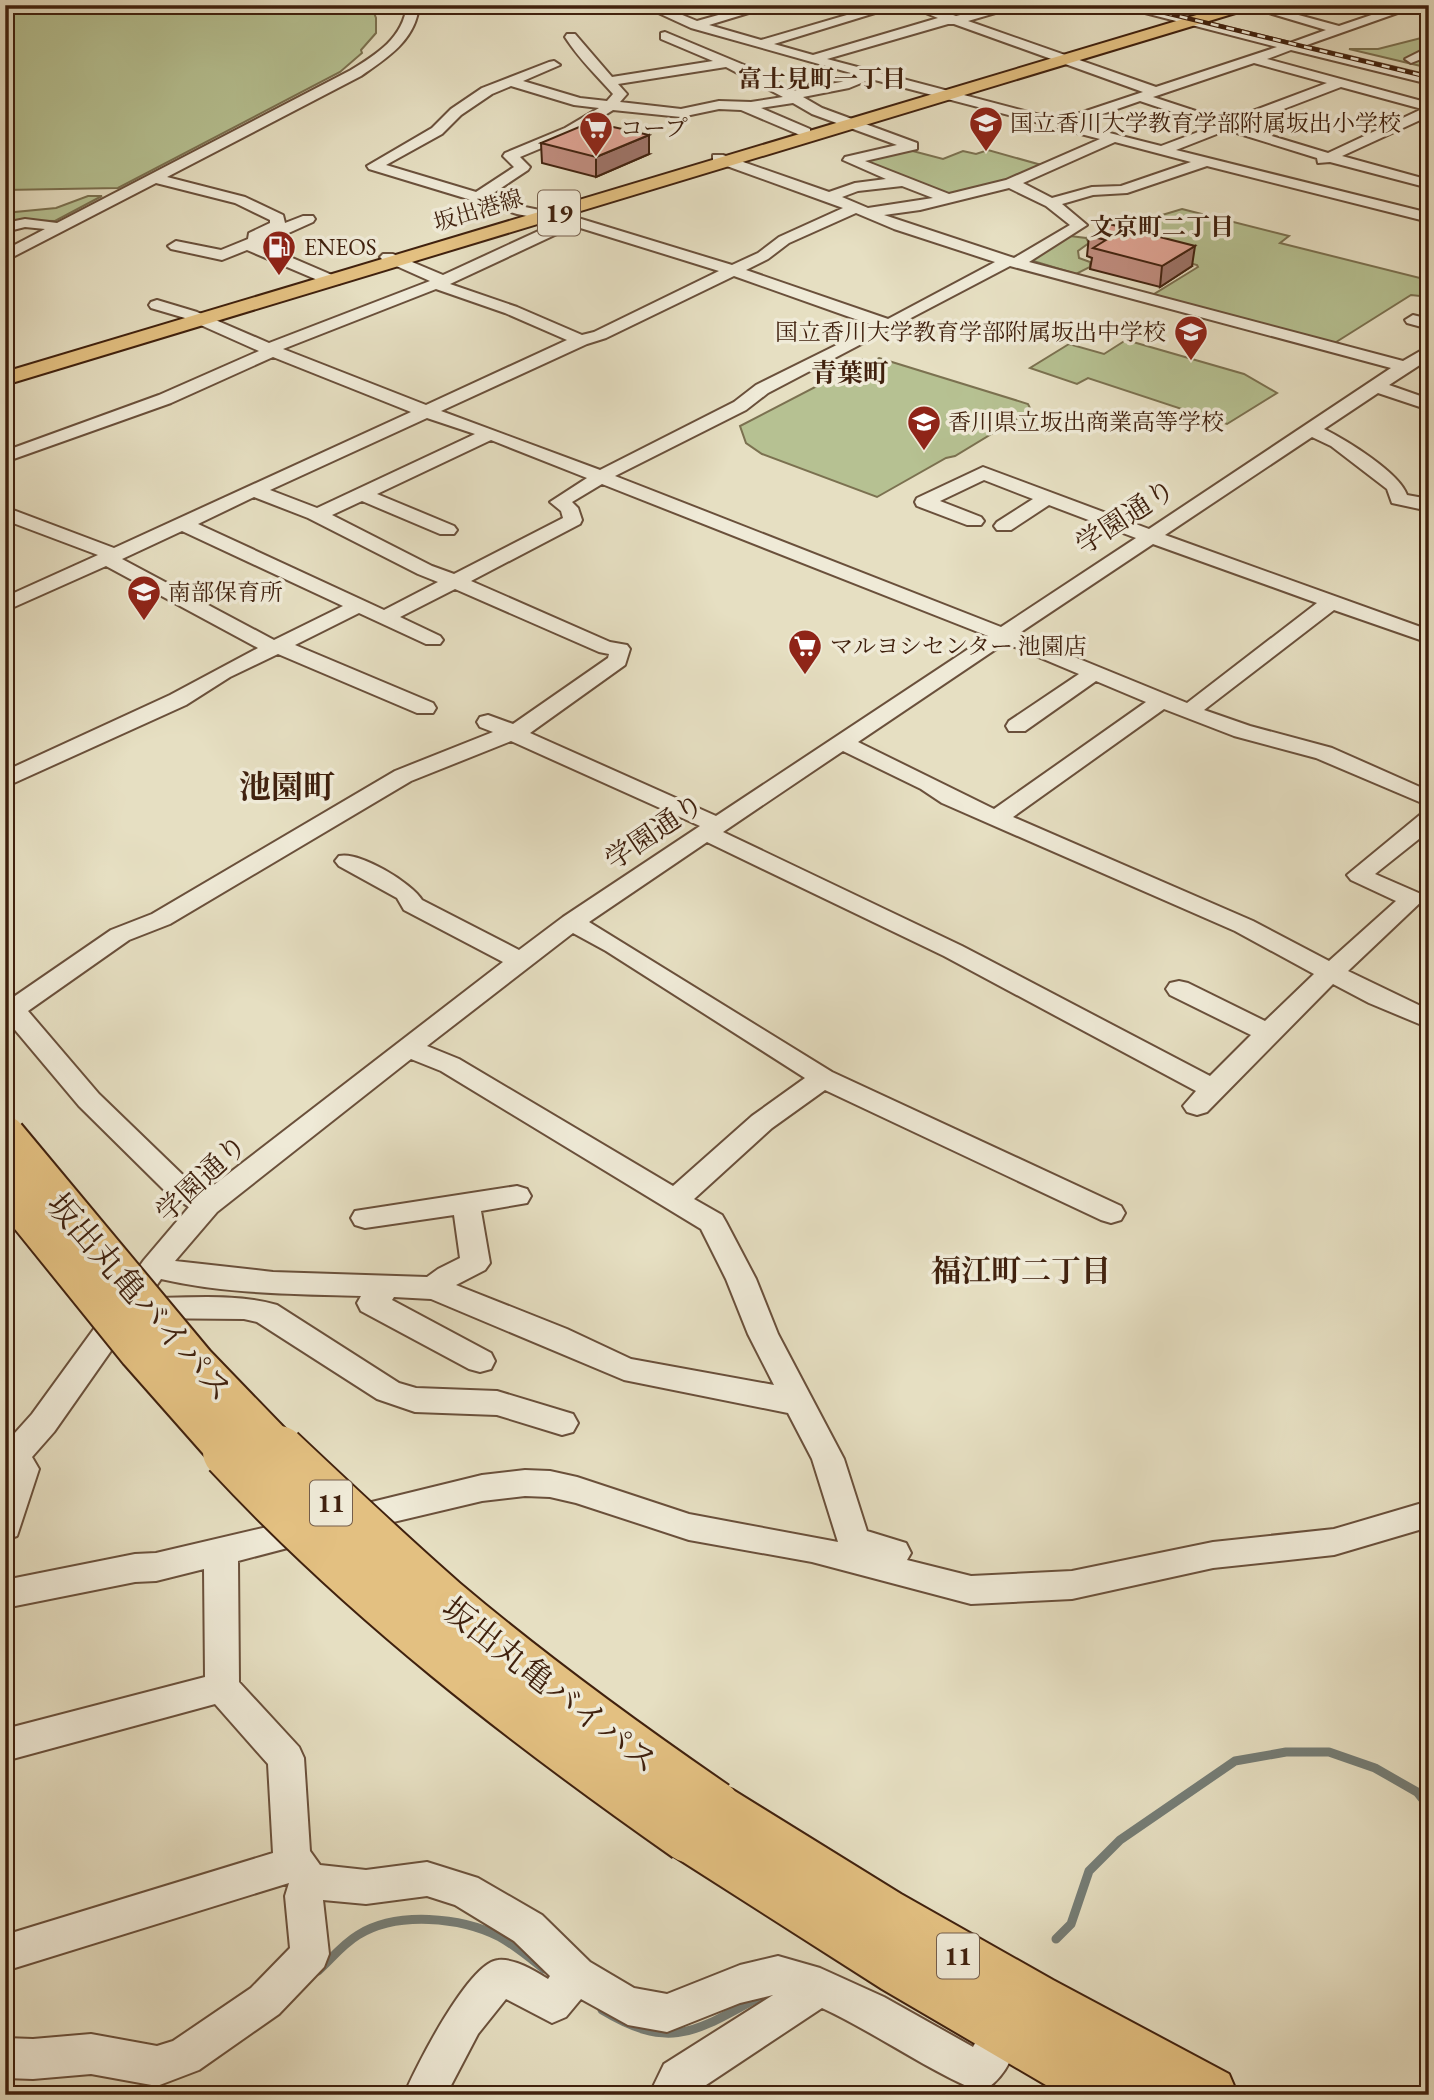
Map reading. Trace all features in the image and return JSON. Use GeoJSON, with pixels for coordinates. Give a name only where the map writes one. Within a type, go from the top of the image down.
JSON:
{"type":"FeatureCollection","features":[{"type":"Feature","properties":{"kind":"highway","name":"坂出丸亀バイパス"},"geometry":{"type":"LineString","coordinates":[[5,1137],[104,1259],[225,1398],[392,1560],[506,1656],[625,1747],[701,1822],[855,1943],[1003,2031],[1122,2095]]}},
{"type":"Feature","properties":{"kind":"highway","name":"坂出丸亀バイパス"},"geometry":{"type":"LineString","coordinates":[[5,1184],[193,1413],[285,1510],[475,1679],[597,1773],[881,1912],[1033,2000],[1208,2095]]}},
{"type":"Feature","properties":{"kind":"main road","name":"坂出港線"},"geometry":{"type":"LineString","coordinates":[[5,379],[196,318],[846,123],[937,93],[1157,30],[1227,5]]}},
{"type":"Feature","properties":{"kind":"main road","name":"坂出港線"},"geometry":{"type":"LineString","coordinates":[[1191,19],[1247,5]]}},
{"type":"Feature","properties":{"kind":"main road","name":"坂出港線"},"geometry":{"type":"LineString","coordinates":[[723,160],[805,132],[846,123]]}},
{"type":"Feature","properties":{"kind":"main road","name":"坂出港線"},"geometry":{"type":"LineString","coordinates":[[5,369],[196,318]]}},
{"type":"Feature","properties":{"kind":"street"},"geometry":{"type":"LineString","coordinates":[[5,256],[375,61],[402,37],[410,24],[413,5]]}},
{"type":"Feature","properties":{"kind":"street"},"geometry":{"type":"LineString","coordinates":[[647,5],[697,26],[811,59],[1202,163],[1429,218]]}},
{"type":"Feature","properties":{"kind":"street"},"geometry":{"type":"LineString","coordinates":[[769,5],[665,36],[727,62],[791,98],[846,123],[912,146],[850,160],[948,199]]}},
{"type":"Feature","properties":{"kind":"street"},"geometry":{"type":"LineString","coordinates":[[759,44],[895,5]]}},
{"type":"Feature","properties":{"kind":"street"},"geometry":{"type":"LineString","coordinates":[[912,5],[1156,92]]}},
{"type":"Feature","properties":{"kind":"street"},"geometry":{"type":"LineString","coordinates":[[811,59],[950,20],[1017,5]]}},
{"type":"Feature","properties":{"kind":"street"},"geometry":{"type":"LineString","coordinates":[[1120,5],[1429,71]]}},
{"type":"Feature","properties":{"kind":"street"},"geometry":{"type":"LineString","coordinates":[[1156,5],[1191,19],[1288,48],[1429,80]]}},
{"type":"Feature","properties":{"kind":"street"},"geometry":{"type":"LineString","coordinates":[[1247,5],[1339,30]]}},
{"type":"Feature","properties":{"kind":"street"},"geometry":{"type":"LineString","coordinates":[[1057,125],[1398,11],[1416,11]]}},
{"type":"Feature","properties":{"kind":"street"},"geometry":{"type":"LineString","coordinates":[[1157,30],[1189,39]]}},
{"type":"Feature","properties":{"kind":"street"},"geometry":{"type":"LineString","coordinates":[[477,198],[523,167],[510,156],[570,131],[610,107],[620,94],[606,82],[571,37]]}},
{"type":"Feature","properties":{"kind":"street"},"geometry":{"type":"LineString","coordinates":[[1411,59],[1429,51]]}},
{"type":"Feature","properties":{"kind":"street"},"geometry":{"type":"LineString","coordinates":[[1231,52],[1429,109]]}},
{"type":"Feature","properties":{"kind":"street"},"geometry":{"type":"LineString","coordinates":[[1160,151],[1339,82],[1396,57],[1429,63]]}},
{"type":"Feature","properties":{"kind":"street"},"geometry":{"type":"LineString","coordinates":[[606,82],[727,62]]}},
{"type":"Feature","properties":{"kind":"street"},"geometry":{"type":"LineString","coordinates":[[554,65],[487,91],[456,112],[437,131],[374,166],[477,198],[541,215],[573,220],[731,270],[889,325]]}},
{"type":"Feature","properties":{"kind":"street"},"geometry":{"type":"LineString","coordinates":[[511,82],[579,102],[681,113],[719,105],[744,106],[791,98],[844,85],[870,75]]}},
{"type":"Feature","properties":{"kind":"street"},"geometry":{"type":"LineString","coordinates":[[1140,97],[1328,158],[1429,184]]}},
{"type":"Feature","properties":{"kind":"street"},"geometry":{"type":"LineString","coordinates":[[744,106],[805,132]]}},
{"type":"Feature","properties":{"kind":"street"},"geometry":{"type":"LineString","coordinates":[[1277,181],[1429,109]]}},
{"type":"Feature","properties":{"kind":"street"},"geometry":{"type":"LineString","coordinates":[[5,606],[581,340],[600,335],[763,256],[784,240],[861,210],[898,210],[1011,183],[1111,139]]}},
{"type":"Feature","properties":{"kind":"street"},"geometry":{"type":"LineString","coordinates":[[723,160],[829,197],[899,226],[1013,261],[1404,367]]}},
{"type":"Feature","properties":{"kind":"street"},"geometry":{"type":"LineString","coordinates":[[1051,203],[1092,191],[1122,190],[1202,163]]}},
{"type":"Feature","properties":{"kind":"street"},"geometry":{"type":"LineString","coordinates":[[153,178],[240,200],[278,218],[277,225],[254,236],[254,243]]}},
{"type":"Feature","properties":{"kind":"street"},"geometry":{"type":"LineString","coordinates":[[829,197],[855,187],[903,181]]}},
{"type":"Feature","properties":{"kind":"street"},"geometry":{"type":"LineString","coordinates":[[385,617],[573,520],[569,508],[559,502],[600,476],[740,407],[762,389],[1080,225],[1051,203],[1011,183]]}},
{"type":"Feature","properties":{"kind":"street"},"geometry":{"type":"LineString","coordinates":[[1387,207],[1429,184]]}},
{"type":"Feature","properties":{"kind":"street"},"geometry":{"type":"LineString","coordinates":[[176,246],[222,255],[308,219]]}},
{"type":"Feature","properties":{"kind":"street"},"geometry":{"type":"LineString","coordinates":[[5,457],[165,399],[271,350],[439,282],[573,220]]}},
{"type":"Feature","properties":{"kind":"street"},"geometry":{"type":"LineString","coordinates":[[5,228],[28,222],[59,228]]}},
{"type":"Feature","properties":{"kind":"street"},"geometry":{"type":"LineString","coordinates":[[254,243],[328,279]]}},
{"type":"Feature","properties":{"kind":"street"},"geometry":{"type":"LineString","coordinates":[[392,259],[439,282],[581,340]]}},
{"type":"Feature","properties":{"kind":"street"},"geometry":{"type":"LineString","coordinates":[[157,305],[1002,634],[1190,712],[1242,731],[1324,753],[1429,799]]}},
{"type":"Feature","properties":{"kind":"street","name":"学園通り"},"geometry":{"type":"LineString","coordinates":[[10,1461],[127,1307],[154,1267],[207,1205],[269,1154],[572,922],[1429,351]]}},
{"type":"Feature","properties":{"kind":"street"},"geometry":{"type":"LineString","coordinates":[[1376,386],[1429,405]]}},
{"type":"Feature","properties":{"kind":"street"},"geometry":{"type":"LineString","coordinates":[[1311,429],[1329,437],[1395,487],[1399,499],[1429,505]]}},
{"type":"Feature","properties":{"kind":"street"},"geometry":{"type":"LineString","coordinates":[[317,514],[491,434]]}},
{"type":"Feature","properties":{"kind":"street"},"geometry":{"type":"LineString","coordinates":[[974,521],[924,502],[983,473],[1429,637]]}},
{"type":"Feature","properties":{"kind":"street"},"geometry":{"type":"LineString","coordinates":[[207,1205],[175,1184],[89,1100],[9,1006],[120,935],[173,912],[403,776],[512,733],[605,672],[618,660],[620,649],[606,648],[425,570],[317,514],[256,491]]}},
{"type":"Feature","properties":{"kind":"street"},"geometry":{"type":"LineString","coordinates":[[361,494],[447,530]]}},
{"type":"Feature","properties":{"kind":"street"},"geometry":{"type":"LineString","coordinates":[[1003,526],[1047,498]]}},
{"type":"Feature","properties":{"kind":"street"},"geometry":{"type":"LineString","coordinates":[[5,513],[111,557],[270,646],[425,708]]}},
{"type":"Feature","properties":{"kind":"street"},"geometry":{"type":"LineString","coordinates":[[183,524],[433,640]]}},
{"type":"Feature","properties":{"kind":"street"},"geometry":{"type":"LineString","coordinates":[[1190,712],[1331,602]]}},
{"type":"Feature","properties":{"kind":"street"},"geometry":{"type":"LineString","coordinates":[[5,780],[177,700],[223,673],[360,605]]}},
{"type":"Feature","properties":{"kind":"street"},"geometry":{"type":"LineString","coordinates":[[1017,726],[1094,673]]}},
{"type":"Feature","properties":{"kind":"street"},"geometry":{"type":"LineString","coordinates":[[996,818],[1163,700]]}},
{"type":"Feature","properties":{"kind":"street"},"geometry":{"type":"LineString","coordinates":[[488,722],[712,829],[953,951],[1205,1097],[1268,1033],[1412,899],[1359,875],[1429,819]]}},
{"type":"Feature","properties":{"kind":"street"},"geometry":{"type":"LineString","coordinates":[[841,742],[929,784],[950,798],[1244,926],[1429,1020]]}},
{"type":"Feature","properties":{"kind":"street"},"geometry":{"type":"LineString","coordinates":[[347,861],[406,892],[413,905],[520,961]]}},
{"type":"Feature","properties":{"kind":"street"},"geometry":{"type":"LineString","coordinates":[[572,922],[615,946],[823,1078],[1111,1213]]}},
{"type":"Feature","properties":{"kind":"street"},"geometry":{"type":"LineString","coordinates":[[1179,989],[1268,1033]]}},
{"type":"Feature","properties":{"kind":"street"},"geometry":{"type":"LineString","coordinates":[[408,1048],[450,1065],[586,1149],[712,1222],[741,1279],[763,1334],[828,1459],[853,1540],[959,1573],[971,1590]]}},
{"type":"Feature","properties":{"kind":"street"},"geometry":{"type":"LineString","coordinates":[[676,1199],[762,1122],[823,1078]]}},
{"type":"Feature","properties":{"kind":"street"},"geometry":{"type":"LineString","coordinates":[[365,1218],[517,1196]]}},
{"type":"Feature","properties":{"kind":"street"},"geometry":{"type":"LineString","coordinates":[[434,1288],[448,1276],[475,1263],[466,1203]]}},
{"type":"Feature","properties":{"kind":"street"},"geometry":{"type":"LineString","coordinates":[[154,1267],[193,1276],[273,1283],[434,1288],[556,1337],[625,1370],[769,1395],[799,1404]]}},
{"type":"Feature","properties":{"kind":"street"},"geometry":{"type":"LineString","coordinates":[[388,1285],[372,1303],[480,1361]]}},
{"type":"Feature","properties":{"kind":"street"},"geometry":{"type":"LineString","coordinates":[[127,1307],[243,1308],[266,1313],[388,1391],[415,1400],[497,1403],[562,1423]]}},
{"type":"Feature","properties":{"kind":"street"},"geometry":{"type":"LineString","coordinates":[[5,1527],[23,1469],[10,1461]]}},
{"type":"Feature","properties":{"kind":"street"},"geometry":{"type":"LineString","coordinates":[[5,1594],[221,1553],[393,1508],[482,1488],[524,1483],[550,1484],[689,1527],[812,1549],[971,1590],[1072,1585],[1213,1555],[1334,1542],[1429,1514]]}},
{"type":"Feature","properties":{"kind":"street"},"geometry":{"type":"LineString","coordinates":[[5,2058],[33,2059],[91,2053],[157,2066],[185,2056],[265,2001],[310,1954],[303,1872],[292,1855],[286,1758],[222,1687],[221,1553]]}},
{"type":"Feature","properties":{"kind":"street"},"geometry":{"type":"LineString","coordinates":[[5,1745],[222,1687]]}},
{"type":"Feature","properties":{"kind":"street"},"geometry":{"type":"LineString","coordinates":[[5,1953],[303,1872],[366,1886],[427,1879],[465,1890],[528,1928],[569,1983],[628,2006],[667,2012],[740,1984],[778,1975],[820,1987],[870,2010],[915,2038],[980,2072],[992,2055],[1003,2031]]}},
{"type":"Feature","properties":{"kind":"street"},"geometry":{"type":"LineString","coordinates":[[424,2095],[464,2020],[498,1978],[522,1984],[552,2004],[569,1983]]}},
{"type":"Feature","properties":{"kind":"street"},"geometry":{"type":"LineString","coordinates":[[668,2095],[678,2078],[820,1987]]}},
{"type":"Feature","properties":{"kind":"green space"},"geometry":{"type":"Polygon","coordinates":[[[5,5],[371,5],[376,18],[376,33],[361,50],[362,53],[340,72],[118,188],[5,190],[5,5]]]}},
{"type":"Feature","properties":{"kind":"green space"},"geometry":{"type":"Polygon","coordinates":[[[1421,38],[1429,40],[1429,68],[1349,49],[1378,49],[1421,38]]]}},
{"type":"Feature","properties":{"kind":"green space"},"geometry":{"type":"Polygon","coordinates":[[[905,149],[943,159],[963,151],[976,154],[988,150],[1045,166],[1007,182],[949,197],[857,161],[905,149]]]}},
{"type":"Feature","properties":{"kind":"green space"},"geometry":{"type":"Polygon","coordinates":[[[88,196],[102,196],[55,221],[5,220],[5,213],[56,208],[88,196]]]}},
{"type":"Feature","properties":{"kind":"green space"},"geometry":{"type":"Polygon","coordinates":[[[1182,209],[1289,236],[1280,243],[1428,280],[1429,297],[1411,295],[1333,344],[1151,296],[1198,267],[1197,265],[1108,240],[1142,221],[1182,209]]]}},
{"type":"Feature","properties":{"kind":"green space"},"geometry":{"type":"Polygon","coordinates":[[[1070,236],[1086,238],[1089,243],[1078,251],[1079,258],[1090,262],[1090,267],[1076,274],[1030,260],[1070,236]]]}},
{"type":"Feature","properties":{"kind":"green space"},"geometry":{"type":"Polygon","coordinates":[[[1126,340],[1244,374],[1277,393],[1227,424],[1088,378],[1077,384],[1030,368],[1069,344],[1104,354],[1126,340]]]}},
{"type":"Feature","properties":{"kind":"green space"},"geometry":{"type":"Polygon","coordinates":[[[879,358],[1028,404],[1031,410],[955,456],[946,458],[877,497],[762,454],[746,443],[740,426],[848,370],[847,367],[863,359],[872,362],[879,358]]]}},
{"type":"Feature","properties":{"kind":"building"},"geometry":{"type":"Polygon","coordinates":[[[591,122],[649,135],[596,157],[541,143],[591,122]]]}},
{"type":"Feature","properties":{"kind":"building"},"geometry":{"type":"Polygon","coordinates":[[[1109,224],[1195,246],[1162,266],[1093,248],[1106,240],[1089,236],[1109,224]]]}},
{"type":"Feature","properties":{"kind":"waterway"},"geometry":{"type":"LineString","coordinates":[[1056,1939],[1071,1924],[1089,1871],[1120,1840],[1235,1761],[1286,1752],[1329,1752],[1375,1768],[1417,1792],[1429,1807]]}},
{"type":"Feature","properties":{"kind":"waterway"},"geometry":{"type":"LineString","coordinates":[[318,1971],[358,1935],[391,1922],[410,1920],[448,1921],[484,1930],[500,1937],[544,1969]]}},
{"type":"Feature","properties":{"kind":"waterway"},"geometry":{"type":"LineString","coordinates":[[602,2010],[646,2030],[682,2032],[717,2020],[759,1997]]}},
{"type":"Feature","properties":{"kind":"railway"},"geometry":{"type":"LineString","coordinates":[[1133,5],[1429,77]]}},
{"type":"Feature","properties":{"kind":"place","name":"国立香川大学教育学部附属坂出小学校"},"geometry":{"type":"Point","coordinates":[986,153]}},
{"type":"Feature","properties":{"kind":"place","name":"コープ"},"geometry":{"type":"Point","coordinates":[596,158]}},
{"type":"Feature","properties":{"kind":"place","name":"ENEOS"},"geometry":{"type":"Point","coordinates":[279,277]}},
{"type":"Feature","properties":{"kind":"place","name":"国立香川大学教育学部附属坂出中学校"},"geometry":{"type":"Point","coordinates":[1191,362]}},
{"type":"Feature","properties":{"kind":"place","name":"香川県立坂出商業高等学校"},"geometry":{"type":"Point","coordinates":[924,452]}},
{"type":"Feature","properties":{"kind":"place","name":"南部保育所"},"geometry":{"type":"Point","coordinates":[144,622]}},
{"type":"Feature","properties":{"kind":"place","name":"マルヨシセンター 池園店"},"geometry":{"type":"Point","coordinates":[805,676]}},
{"type":"Feature","properties":{"kind":"district","name":"富士見町一丁目"},"geometry":{"type":"Point","coordinates":[822,78]}},
{"type":"Feature","properties":{"kind":"district","name":"文京町二丁目"},"geometry":{"type":"Point","coordinates":[1162,226]}},
{"type":"Feature","properties":{"kind":"district","name":"青葉町"},"geometry":{"type":"Point","coordinates":[850,373]}},
{"type":"Feature","properties":{"kind":"district","name":"池園町"},"geometry":{"type":"Point","coordinates":[287,787]}},
{"type":"Feature","properties":{"kind":"district","name":"福江町二丁目"},"geometry":{"type":"Point","coordinates":[1021,1270]}}]}
